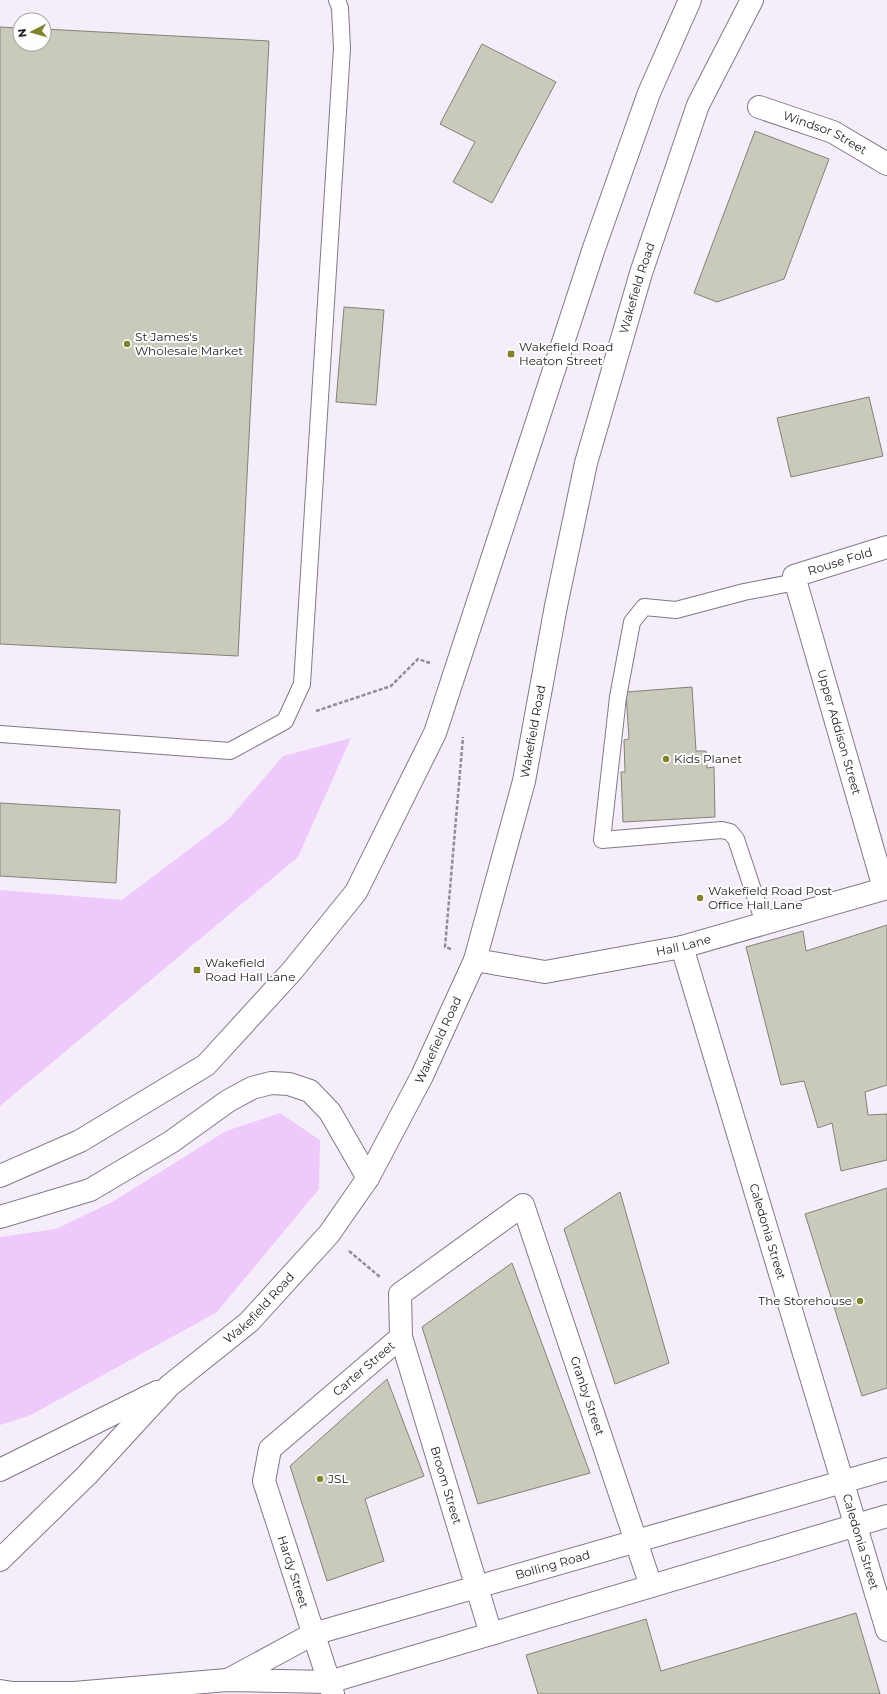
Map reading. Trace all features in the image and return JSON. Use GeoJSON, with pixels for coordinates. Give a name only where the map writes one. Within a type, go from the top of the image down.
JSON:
{"type":"FeatureCollection","features":[{"type":"Feature","properties":{"kind":"street","name":"Wakefield Road"},"geometry":{"type":"LineString","coordinates":[[169,1386],[249,1322],[329,1234],[368,1178],[422,1076],[475,960],[524,781],[556,606],[586,463],[641,273],[698,105],[752,0]]}},
{"type":"Feature","properties":{"kind":"street"},"geometry":{"type":"LineString","coordinates":[[0,1176],[80,1142],[206,1065],[292,971],[356,892],[438,725],[594,248],[650,93],[685,2]]}},
{"type":"Feature","properties":{"kind":"street","name":"Windsor Street"},"geometry":{"type":"LineString","coordinates":[[759,107],[833,132],[887,164]]}},
{"type":"Feature","properties":{"kind":"street","name":"Rouse Fold"},"geometry":{"type":"LineString","coordinates":[[795,579],[887,548]]}},
{"type":"Feature","properties":{"kind":"street","name":"Upper Addison Street"},"geometry":{"type":"LineString","coordinates":[[795,579],[885,888]]}},
{"type":"Feature","properties":{"kind":"street","name":"Hall Lane"},"geometry":{"type":"LineString","coordinates":[[475,960],[545,972],[682,947],[885,888]]}},
{"type":"Feature","properties":{"kind":"street","name":"Caledonia Street"},"geometry":{"type":"LineString","coordinates":[[682,947],[887,1630]]}},
{"type":"Feature","properties":{"kind":"street"},"geometry":{"type":"LineString","coordinates":[[0,1217],[90,1190],[171,1142],[228,1101],[252,1088],[271,1083],[290,1084],[310,1091],[330,1112],[368,1178]]}},
{"type":"Feature","properties":{"kind":"street","name":"Granby Street"},"geometry":{"type":"LineString","coordinates":[[400,1294],[523,1205],[650,1586]]}},
{"type":"Feature","properties":{"kind":"street","name":"Carter Street"},"geometry":{"type":"LineString","coordinates":[[270,1449],[401,1337],[400,1294]]}},
{"type":"Feature","properties":{"kind":"street","name":"Broom Street"},"geometry":{"type":"LineString","coordinates":[[401,1337],[491,1634]]}},
{"type":"Feature","properties":{"kind":"street"},"geometry":{"type":"LineString","coordinates":[[0,1470],[169,1386]]}},
{"type":"Feature","properties":{"kind":"street"},"geometry":{"type":"LineString","coordinates":[[0,1560],[88,1475],[169,1386]]}},
{"type":"Feature","properties":{"kind":"street","name":"Hardy Street"},"geometry":{"type":"LineString","coordinates":[[270,1449],[264,1481],[331,1688]]}},
{"type":"Feature","properties":{"kind":"street","name":"Bolling Road"},"geometry":{"type":"LineString","coordinates":[[6,1690],[74,1693],[130,1691],[195,1688],[227,1680],[313,1634],[887,1469]]}},
{"type":"Feature","properties":{"kind":"street","name":"Bolling Road"},"geometry":{"type":"LineString","coordinates":[[227,1680],[331,1688],[491,1634],[887,1516]]}},
{"type":"Feature","properties":{"kind":"lane"},"geometry":{"type":"LineString","coordinates":[[0,734],[230,751],[285,721],[302,684],[342,48],[340,8],[337,0]]}},
{"type":"Feature","properties":{"kind":"lane"},"geometry":{"type":"LineString","coordinates":[[764,923],[736,839],[730,832],[722,830],[602,840],[618,697],[632,622],[644,607],[676,610],[795,579]]}},
{"type":"Feature","properties":{"kind":"path"},"geometry":{"type":"LineString","coordinates":[[285,721],[392,686],[418,659],[456,672]]}},
{"type":"Feature","properties":{"kind":"path"},"geometry":{"type":"LineString","coordinates":[[438,725],[464,734],[445,947],[475,960]]}},
{"type":"Feature","properties":{"kind":"path"},"geometry":{"type":"LineString","coordinates":[[329,1234],[400,1294]]}},
{"type":"Feature","properties":{"kind":"shaded area"},"geometry":{"type":"Polygon","coordinates":[[[351,738],[298,857],[0,1106],[0,890],[122,900],[228,820],[283,756],[351,738]]]}},
{"type":"Feature","properties":{"kind":"shaded area"},"geometry":{"type":"Polygon","coordinates":[[[280,1113],[320,1140],[319,1189],[217,1312],[31,1415],[0,1425],[0,1237],[56,1229],[112,1202],[226,1131],[280,1113]]]}},
{"type":"Feature","properties":{"kind":"building","name":"St James's Wholesale Market"},"geometry":{"type":"Polygon","coordinates":[[[0,27],[12,28],[12,52],[52,52],[52,29],[269,41],[238,656],[0,644],[0,27]]]}},
{"type":"Feature","properties":{"kind":"building"},"geometry":{"type":"Polygon","coordinates":[[[482,44],[556,82],[492,203],[453,182],[475,142],[440,124],[482,44]]]}},
{"type":"Feature","properties":{"kind":"building"},"geometry":{"type":"Polygon","coordinates":[[[755,131],[829,159],[784,279],[717,302],[694,293],[755,131]]]}},
{"type":"Feature","properties":{"kind":"building"},"geometry":{"type":"Polygon","coordinates":[[[344,307],[384,310],[376,405],[336,402],[344,307]]]}},
{"type":"Feature","properties":{"kind":"building"},"geometry":{"type":"Polygon","coordinates":[[[869,397],[883,456],[791,477],[777,418],[869,397]]]}},
{"type":"Feature","properties":{"kind":"building","name":"Kids Planet"},"geometry":{"type":"Polygon","coordinates":[[[692,687],[696,751],[706,751],[707,768],[714,767],[715,817],[623,822],[621,772],[625,772],[624,740],[629,739],[626,692],[692,687]]]}},
{"type":"Feature","properties":{"kind":"building"},"geometry":{"type":"Polygon","coordinates":[[[0,803],[120,810],[116,883],[0,876],[0,803]]]}},
{"type":"Feature","properties":{"kind":"building"},"geometry":{"type":"Polygon","coordinates":[[[887,925],[887,1085],[865,1092],[868,1115],[887,1114],[887,1160],[841,1171],[832,1123],[818,1128],[804,1081],[781,1085],[746,947],[803,931],[806,951],[887,925]]]}},
{"type":"Feature","properties":{"kind":"building","name":"The Storehouse"},"geometry":{"type":"Polygon","coordinates":[[[887,1188],[887,1388],[862,1396],[805,1214],[887,1188]]]}},
{"type":"Feature","properties":{"kind":"building"},"geometry":{"type":"Polygon","coordinates":[[[620,1192],[669,1363],[615,1384],[564,1229],[620,1192]]]}},
{"type":"Feature","properties":{"kind":"building"},"geometry":{"type":"Polygon","coordinates":[[[512,1263],[590,1473],[478,1504],[422,1327],[512,1263]]]}},
{"type":"Feature","properties":{"kind":"building"},"geometry":{"type":"Polygon","coordinates":[[[387,1379],[424,1476],[365,1499],[384,1561],[327,1581],[290,1466],[387,1379]]]}},
{"type":"Feature","properties":{"kind":"building"},"geometry":{"type":"Polygon","coordinates":[[[856,1613],[880,1694],[538,1694],[526,1655],[646,1619],[661,1671],[856,1613]]]}},
{"type":"Feature","properties":{"kind":"place","name":"St James's Wholesale Market"},"geometry":{"type":"Point","coordinates":[127,344]}},
{"type":"Feature","properties":{"kind":"place","name":"Wakefield Road Heaton Street"},"geometry":{"type":"Point","coordinates":[511,354]}},
{"type":"Feature","properties":{"kind":"place","name":"Kids Planet"},"geometry":{"type":"Point","coordinates":[666,759]}},
{"type":"Feature","properties":{"kind":"place","name":"Wakefield Road Post Office Hall Lane"},"geometry":{"type":"Point","coordinates":[700,898]}},
{"type":"Feature","properties":{"kind":"place","name":"Wakefield Road Hall Lane"},"geometry":{"type":"Point","coordinates":[197,970]}},
{"type":"Feature","properties":{"kind":"place","name":"The Storehouse"},"geometry":{"type":"Point","coordinates":[860,1301]}},
{"type":"Feature","properties":{"kind":"place","name":"JSL"},"geometry":{"type":"Point","coordinates":[320,1479]}}]}
